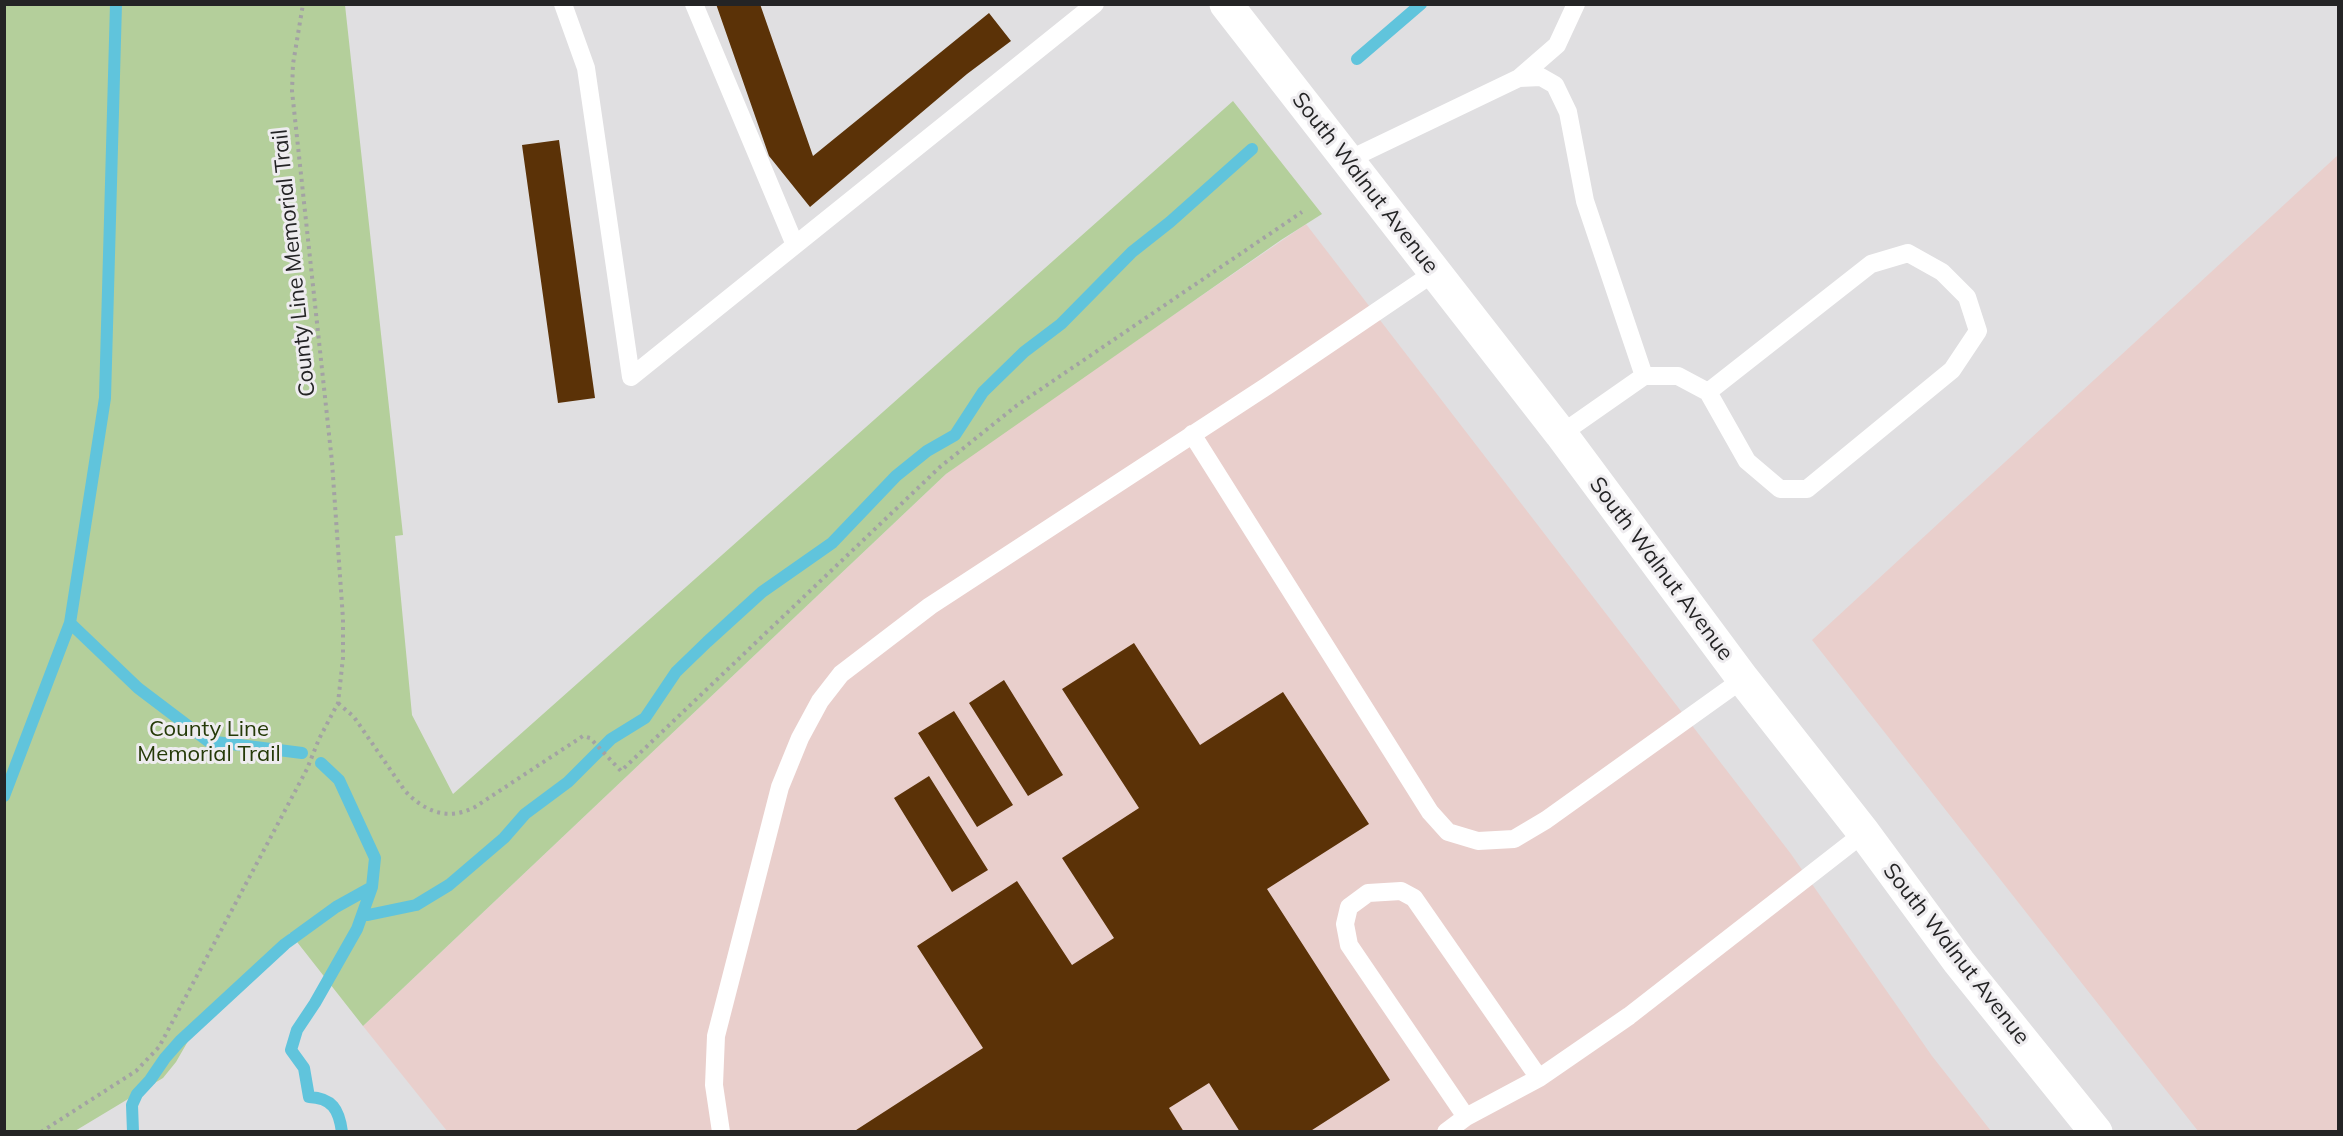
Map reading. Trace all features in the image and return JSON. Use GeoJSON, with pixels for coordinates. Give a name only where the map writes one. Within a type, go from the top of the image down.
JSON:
{"type":"FeatureCollection","features":[{"type":"Feature","properties":{"kind":"street","name":"South Walnut Avenue"},"geometry":{"type":"LineString","coordinates":[[1226,4],[1561,434],[1743,679],[1864,833],[1959,962],[2096,1131]]}},
{"type":"Feature","properties":{"kind":"lane"},"geometry":{"type":"LineString","coordinates":[[563,4],[586,68],[631,376],[1095,4]]}},
{"type":"Feature","properties":{"kind":"lane"},"geometry":{"type":"LineString","coordinates":[[694,4],[795,245]]}},
{"type":"Feature","properties":{"kind":"lane"},"geometry":{"type":"LineString","coordinates":[[1348,160],[1519,78],[1557,45],[1576,4]]}},
{"type":"Feature","properties":{"kind":"lane"},"geometry":{"type":"LineString","coordinates":[[1519,78],[1541,77],[1556,85],[1568,112],[1585,201],[1644,376]]}},
{"type":"Feature","properties":{"kind":"lane"},"geometry":{"type":"LineString","coordinates":[[1561,434],[1644,376],[1678,376],[1708,392],[1747,461],[1780,489],[1807,489],[1952,370],[1978,331],[1967,297],[1942,272],[1908,253],[1871,264],[1708,392]]}},
{"type":"Feature","properties":{"kind":"lane"},"geometry":{"type":"LineString","coordinates":[[721,1131],[714,1085],[716,1036],[780,787],[800,738],[820,701],[841,674],[930,606],[1267,386],[1435,272]]}},
{"type":"Feature","properties":{"kind":"lane"},"geometry":{"type":"LineString","coordinates":[[1192,434],[1430,812],[1448,832],[1478,841],[1514,839],[1546,820],[1743,679]]}},
{"type":"Feature","properties":{"kind":"lane"},"geometry":{"type":"LineString","coordinates":[[1446,1131],[1466,1117],[1539,1078],[1629,1016],[1864,833]]}},
{"type":"Feature","properties":{"kind":"lane"},"geometry":{"type":"LineString","coordinates":[[1466,1117],[1349,945],[1345,924],[1349,907],[1368,893],[1401,891],[1414,898],[1539,1078]]}},
{"type":"Feature","properties":{"kind":"path","name":"County Line Memorial Trail"},"geometry":{"type":"LineString","coordinates":[[41,1131],[136,1071],[159,1047],[307,769],[319,739],[338,703],[343,658],[343,619],[335,505],[292,91],[293,64],[303,4]]}},
{"type":"Feature","properties":{"kind":"path"},"geometry":{"type":"LineString","coordinates":[[338,703],[354,717],[413,800],[440,815],[465,813],[584,736],[590,738],[621,771],[940,467],[1016,406],[1302,212]]}},
{"type":"Feature","properties":{"kind":"shaded area"},"geometry":{"type":"Polygon","coordinates":[[[2338,155],[2338,1131],[2198,1131],[1812,640],[2338,155]]]}},
{"type":"Feature","properties":{"kind":"shaded area"},"geometry":{"type":"Polygon","coordinates":[[[1306,224],[1791,854],[1932,1056],[1991,1131],[447,1131],[363,1026],[946,474],[997,436],[1306,224]]]}},
{"type":"Feature","properties":{"kind":"green space","name":"County Line Memorial Trail"},"geometry":{"type":"Polygon","coordinates":[[[5,4],[345,5],[403,535],[395,536],[412,715],[453,794],[1233,101],[1322,214],[1281,240],[946,474],[363,1026],[290,933],[195,1029],[176,1062],[163,1078],[75,1131],[5,1131],[5,4]]]}},
{"type":"Feature","properties":{"kind":"building"},"geometry":{"type":"Polygon","coordinates":[[[716,4],[760,4],[813,156],[989,13],[1011,41],[967,74],[810,207],[769,156],[716,4]]]}},
{"type":"Feature","properties":{"kind":"building"},"geometry":{"type":"Polygon","coordinates":[[[559,140],[595,398],[558,403],[522,145],[559,140]]]}},
{"type":"Feature","properties":{"kind":"building"},"geometry":{"type":"Polygon","coordinates":[[[1134,643],[1200,745],[1283,692],[1369,824],[1267,889],[1390,1080],[1309,1132],[1240,1132],[1209,1083],[1169,1108],[1184,1132],[853,1132],[983,1048],[917,946],[1017,881],[1072,965],[1114,938],[1062,858],[1139,808],[1062,689],[1134,643]]]}},
{"type":"Feature","properties":{"kind":"building"},"geometry":{"type":"Polygon","coordinates":[[[1004,680],[1063,775],[1028,796],[969,703],[1004,680]]]}},
{"type":"Feature","properties":{"kind":"building"},"geometry":{"type":"Polygon","coordinates":[[[954,711],[1013,805],[977,827],[918,733],[954,711]]]}},
{"type":"Feature","properties":{"kind":"building"},"geometry":{"type":"Polygon","coordinates":[[[929,776],[988,870],[952,892],[894,798],[929,776]]]}},
{"type":"Feature","properties":{"kind":"waterway"},"geometry":{"type":"LineString","coordinates":[[4,796],[70,623],[105,398],[116,4]]}},
{"type":"Feature","properties":{"kind":"waterway"},"geometry":{"type":"LineString","coordinates":[[1357,59],[1421,4]]}},
{"type":"Feature","properties":{"kind":"waterway"},"geometry":{"type":"LineString","coordinates":[[363,912],[368,915],[416,905],[449,885],[504,838],[525,814],[568,782],[611,739],[645,718],[676,672],[707,642],[762,592],[832,543],[896,476],[927,451],[955,435],[983,392],[1024,352],[1061,324],[1132,252],[1170,222],[1252,149]]}},
{"type":"Feature","properties":{"kind":"waterway"},"geometry":{"type":"LineString","coordinates":[[70,623],[138,688],[208,741],[302,753]]}},
{"type":"Feature","properties":{"kind":"waterway"},"geometry":{"type":"LineString","coordinates":[[321,763],[339,780],[375,858],[372,887],[357,929],[297,1030],[291,1050],[304,1068],[309,1097],[329,1102],[333,1106],[339,1117],[342,1132]]}},
{"type":"Feature","properties":{"kind":"waterway"},"geometry":{"type":"LineString","coordinates":[[133,1132],[132,1105],[137,1094],[180,1041],[285,944],[336,907],[372,887]]}}]}
